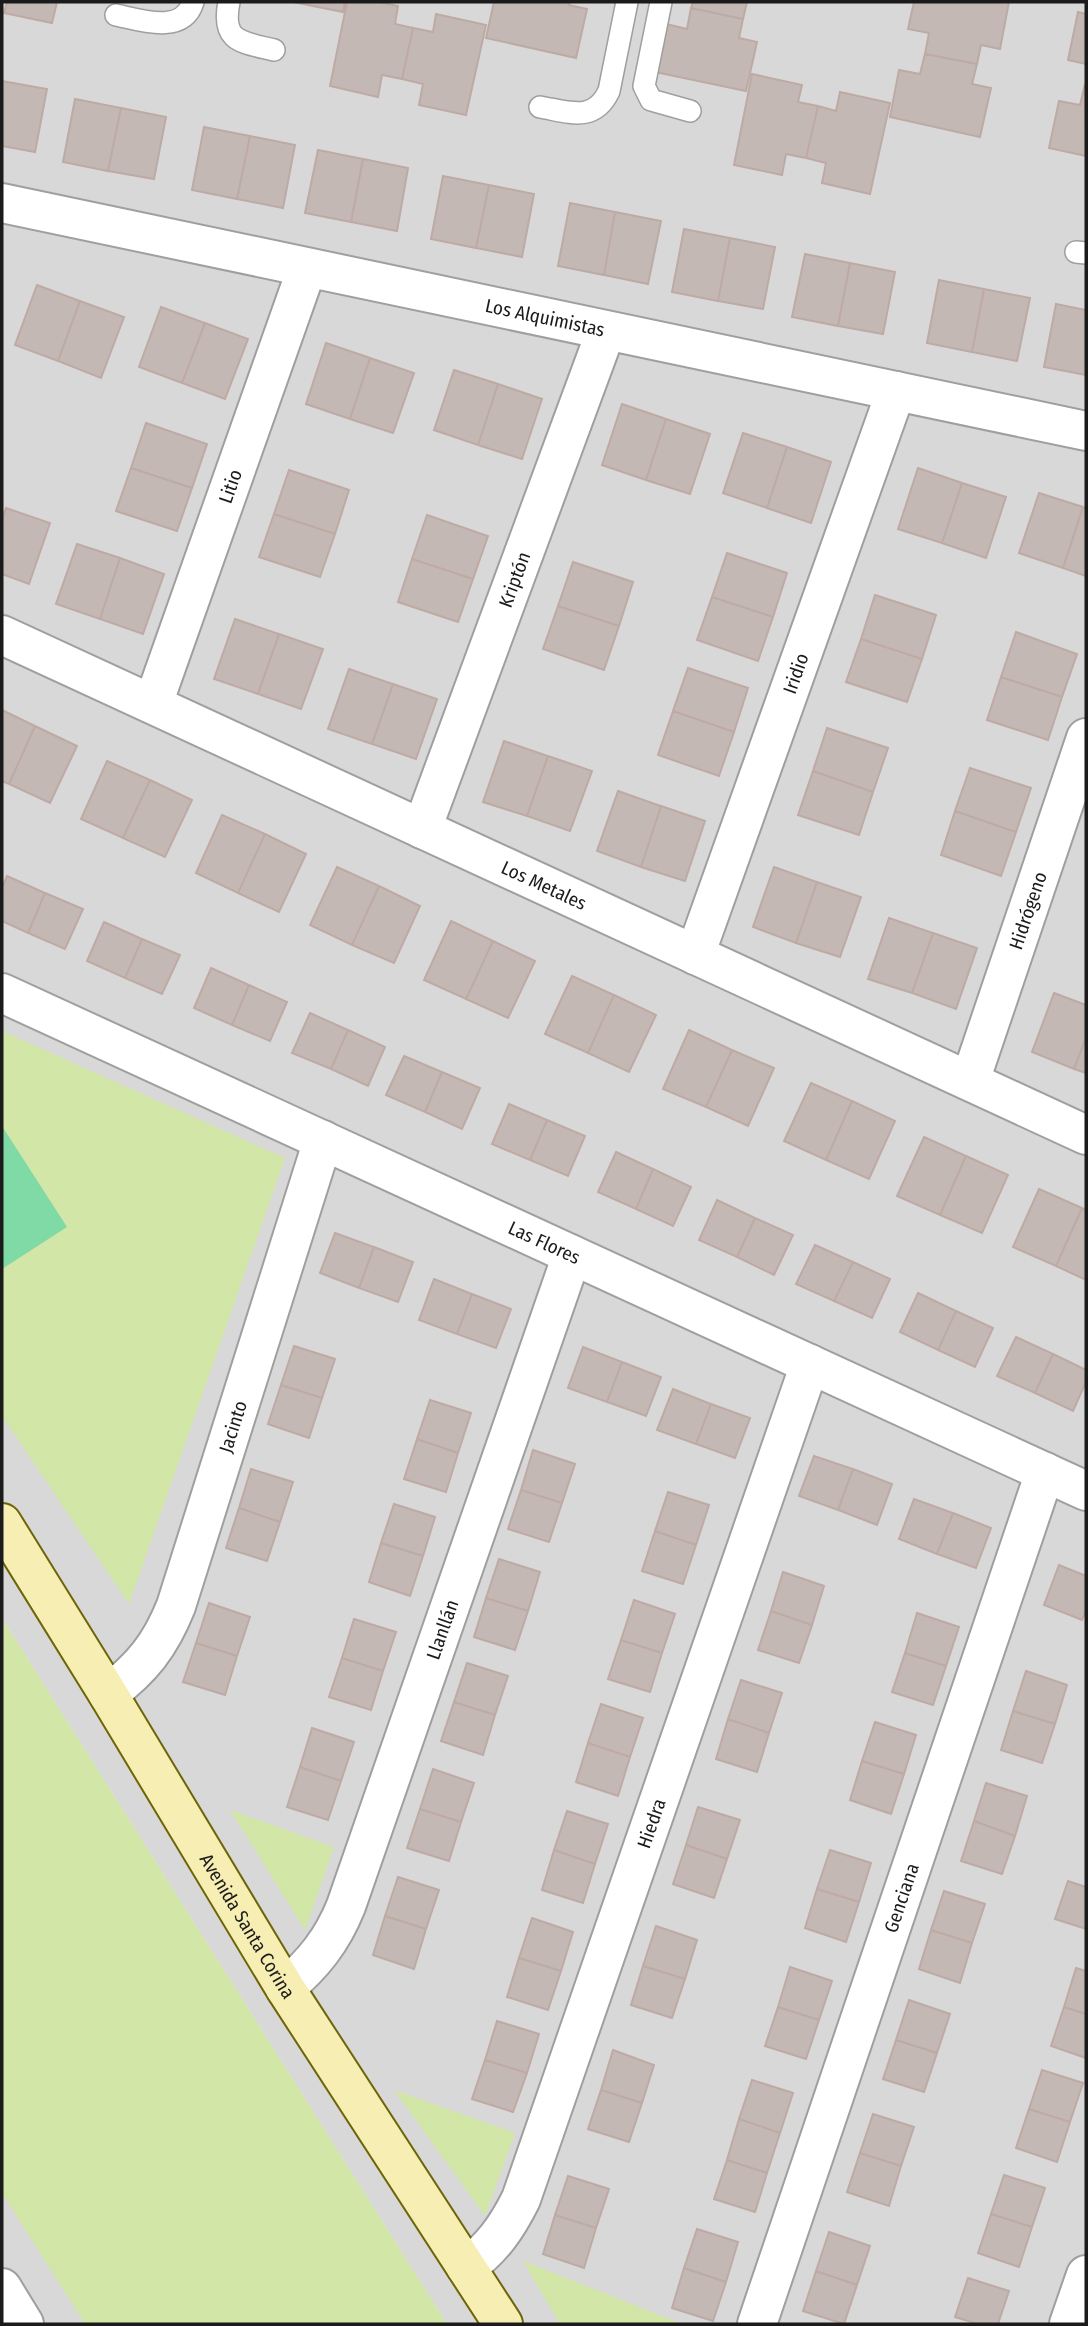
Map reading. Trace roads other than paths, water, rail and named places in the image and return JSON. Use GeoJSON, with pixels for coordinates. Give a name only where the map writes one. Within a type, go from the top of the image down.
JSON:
{"type":"FeatureCollection","features":[{"type":"Feature","properties":{"kind":"street","name":"Los Alquimistas"},"geometry":{"type":"LineString","coordinates":[[2,204],[1086,431]]}},
{"type":"Feature","properties":{"kind":"street","name":"Litio"},"geometry":{"type":"LineString","coordinates":[[153,705],[307,268]]}},
{"type":"Feature","properties":{"kind":"street","name":"Kriptón"},"geometry":{"type":"LineString","coordinates":[[422,829],[606,331]]}},
{"type":"Feature","properties":{"kind":"street","name":"Iridio"},"geometry":{"type":"LineString","coordinates":[[695,955],[896,391]]}},
{"type":"Feature","properties":{"kind":"street","name":"Los Metales"},"geometry":{"type":"LineString","coordinates":[[2,635],[1086,1135]]}},
{"type":"Feature","properties":{"kind":"street","name":"Hidrógeno"},"geometry":{"type":"LineString","coordinates":[[970,1081],[1086,738]]}},
{"type":"Feature","properties":{"kind":"street","name":"Las Flores"},"geometry":{"type":"LineString","coordinates":[[2,993],[1086,1491]]}},
{"type":"Feature","properties":{"kind":"street","name":"Jacinto"},"geometry":{"type":"LineString","coordinates":[[108,1694],[130,1677],[149,1657],[165,1633],[176,1606],[323,1140]]}},
{"type":"Feature","properties":{"kind":"street","name":"Llanllán"},"geometry":{"type":"LineString","coordinates":[[285,1988],[321,1953],[336,1931],[346,1906],[572,1255]]}},
{"type":"Feature","properties":{"kind":"street","name":"Hiedra"},"geometry":{"type":"LineString","coordinates":[[466,2267],[483,2255],[497,2240],[521,2199],[810,1364]]}},
{"type":"Feature","properties":{"kind":"street","name":"Genciana"},"geometry":{"type":"LineString","coordinates":[[757,2324],[1045,1472]]}},
{"type":"Feature","properties":{"kind":"street","name":"Avenida Santa Corina"},"geometry":{"type":"LineString","coordinates":[[2,1523],[285,1988],[503,2324]]}},
{"type":"Feature","properties":{"kind":"street"},"geometry":{"type":"LineString","coordinates":[[1069,2324],[1086,2275]]}},
{"type":"Feature","properties":{"kind":"street"},"geometry":{"type":"LineString","coordinates":[[2,2288],[24,2324]]}},
{"type":"Feature","properties":{"kind":"lane"},"geometry":{"type":"LineString","coordinates":[[116,15],[160,23],[172,22],[183,16],[193,2]]}},
{"type":"Feature","properties":{"kind":"lane"},"geometry":{"type":"LineString","coordinates":[[229,2],[226,22],[234,37],[242,42],[274,50]]}},
{"type":"Feature","properties":{"kind":"lane"},"geometry":{"type":"LineString","coordinates":[[540,107],[586,113],[604,101],[609,91],[627,2]]}},
{"type":"Feature","properties":{"kind":"lane"},"geometry":{"type":"LineString","coordinates":[[661,2],[644,86],[651,100],[690,111]]}}]}
